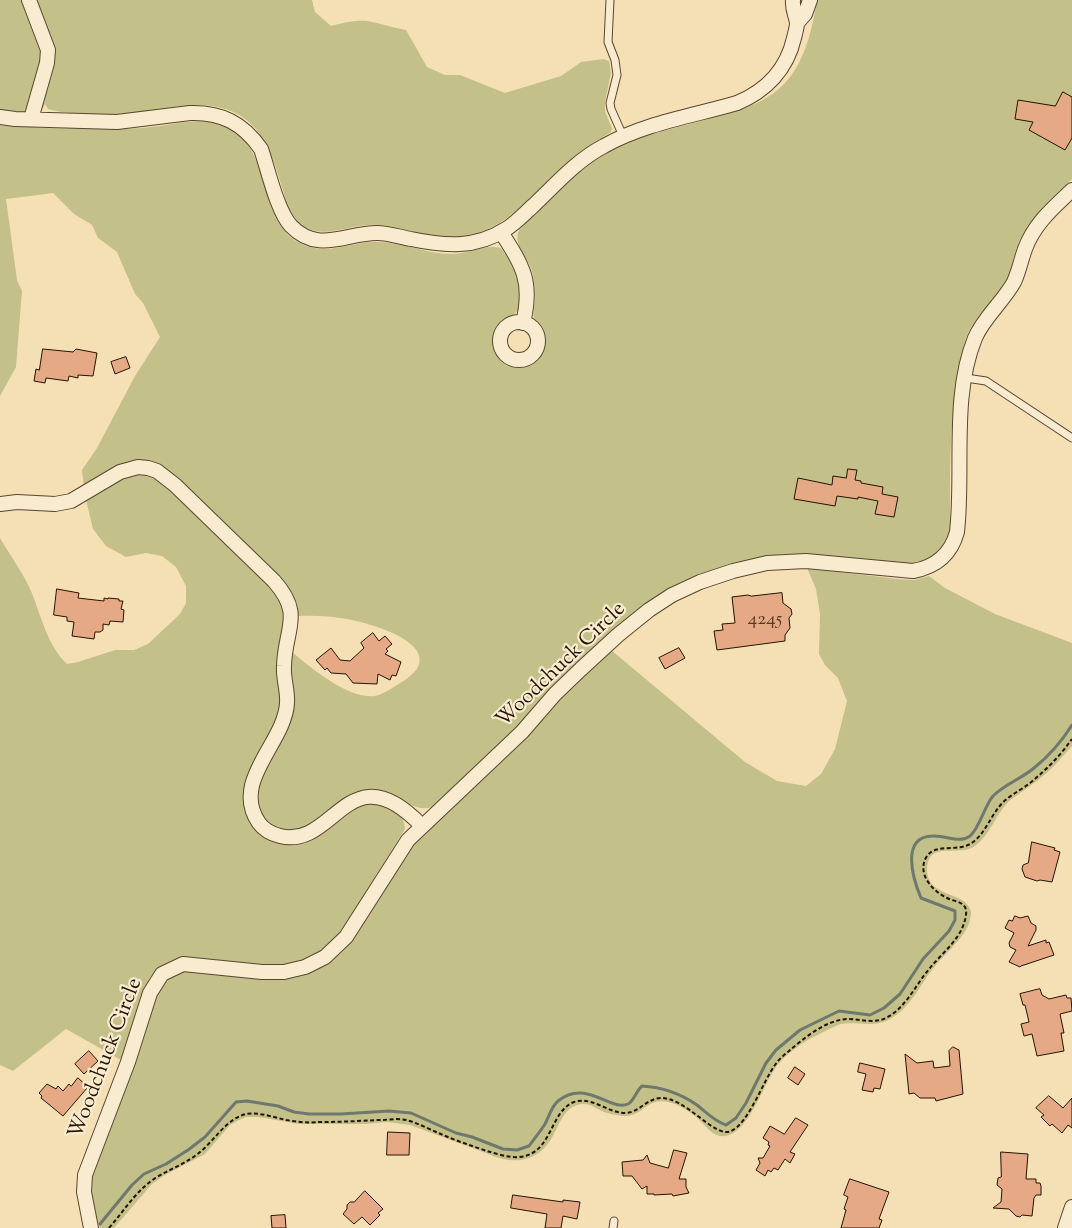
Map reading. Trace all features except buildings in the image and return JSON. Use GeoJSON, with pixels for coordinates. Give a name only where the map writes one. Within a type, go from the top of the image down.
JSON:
{"type":"FeatureCollection","features":[{"type":"Feature","properties":{"kind":"street"},"geometry":{"type":"LineString","coordinates":[[28,0],[48,50],[47,63],[31,119]]}},
{"type":"Feature","properties":{"kind":"street"},"geometry":{"type":"LineString","coordinates":[[0,117],[117,122],[202,113],[224,117],[245,130],[260,149],[280,206],[290,226],[308,238],[321,242],[379,233],[437,244],[464,245],[478,242],[501,232],[520,218],[587,157],[622,136],[661,123],[737,103],[764,88],[787,60],[793,43],[797,23],[793,11],[793,0]]}},
{"type":"Feature","properties":{"kind":"street"},"geometry":{"type":"LineString","coordinates":[[797,23],[805,14],[810,0]]}},
{"type":"Feature","properties":{"kind":"street","name":"Woodchuck Circle"},"geometry":{"type":"LineString","coordinates":[[91,1228],[84,1192],[85,1175],[128,1062],[150,993],[157,980],[170,969],[184,964],[273,972],[296,970],[320,960],[333,951],[346,937],[400,850],[422,826],[522,732],[566,683],[606,646],[649,610],[684,589],[733,571],[778,562],[806,561],[913,572],[924,569],[943,558],[951,548],[957,532],[960,425],[971,351],[984,321],[1011,287],[1017,276],[1024,249],[1033,231],[1049,211],[1072,190]]}},
{"type":"Feature","properties":{"kind":"street"},"geometry":{"type":"LineString","coordinates":[[501,232],[525,275],[528,299],[524,323]]}},
{"type":"Feature","properties":{"kind":"street"},"geometry":{"type":"LineString","coordinates":[[0,504],[17,502],[55,504],[71,501],[120,472],[129,469],[148,468],[165,477],[274,581],[284,593],[291,607],[292,616],[284,667],[288,701],[287,708],[280,728],[256,773],[251,791],[252,808],[259,823],[273,835],[296,837],[315,829],[350,804],[370,797],[392,801],[402,807],[422,826]]}},
{"type":"Feature","properties":{"kind":"street"},"geometry":{"type":"LineString","coordinates":[[1065,1228],[1072,1207]]}},
{"type":"Feature","properties":{"kind":"lane"},"geometry":{"type":"LineString","coordinates":[[610,0],[608,42],[615,60],[617,75],[610,103],[622,136]]}},
{"type":"Feature","properties":{"kind":"lane"},"geometry":{"type":"LineString","coordinates":[[966,378],[986,382],[1072,438]]}},
{"type":"Feature","properties":{"kind":"path"},"geometry":{"type":"LineString","coordinates":[[109,1228],[140,1190],[156,1177],[186,1162],[202,1151],[223,1128],[244,1115],[256,1114],[307,1123],[407,1120],[458,1142],[508,1157],[522,1157],[534,1152],[544,1144],[565,1108],[575,1102],[587,1101],[613,1112],[623,1113],[633,1112],[645,1103],[662,1098],[684,1106],[718,1131],[725,1133],[732,1131],[750,1109],[778,1060],[798,1043],[814,1032],[843,1019],[870,1022],[888,1018],[902,1005],[928,970],[951,944],[964,923],[965,908],[962,903],[944,897],[926,879],[923,864],[928,853],[936,849],[961,848],[971,844],[977,839],[1000,805],[1044,770],[1072,740]]}},
{"type":"Feature","properties":{"kind":"shaded area"},"geometry":{"type":"Polygon","coordinates":[[[0,0],[312,0],[315,12],[331,26],[353,21],[367,21],[406,30],[427,67],[445,75],[460,75],[505,93],[561,76],[581,62],[603,59],[609,61],[611,73],[605,102],[605,112],[612,128],[611,132],[573,158],[515,212],[501,222],[469,236],[441,238],[379,225],[358,226],[326,232],[307,228],[298,222],[289,210],[271,155],[260,134],[243,117],[220,107],[198,105],[132,113],[95,114],[69,113],[48,109],[45,104],[34,127],[123,129],[199,121],[218,124],[228,128],[244,140],[254,155],[273,211],[281,227],[295,240],[314,248],[322,249],[367,242],[384,242],[432,252],[452,254],[489,247],[501,248],[510,261],[517,278],[520,304],[517,311],[501,323],[495,331],[494,342],[497,355],[504,362],[514,366],[524,366],[534,361],[541,354],[544,343],[541,330],[534,319],[534,279],[531,268],[519,245],[519,230],[568,182],[609,152],[642,137],[732,113],[773,94],[788,79],[800,60],[810,34],[817,0],[1072,0],[1072,179],[1043,207],[1025,230],[1018,243],[1005,284],[975,321],[966,338],[957,379],[953,417],[950,530],[943,546],[928,559],[904,565],[783,554],[732,563],[699,574],[673,586],[635,611],[560,679],[520,725],[432,807],[418,807],[380,791],[371,790],[359,793],[307,826],[294,831],[282,830],[269,823],[260,809],[260,783],[285,734],[294,706],[291,666],[292,652],[330,681],[353,693],[364,696],[374,696],[386,692],[405,680],[418,667],[419,656],[409,642],[377,627],[335,617],[298,616],[293,594],[280,578],[136,461],[121,464],[84,488],[82,470],[97,448],[135,376],[160,337],[143,303],[135,294],[117,252],[98,238],[92,225],[74,214],[53,193],[6,199],[17,280],[22,291],[16,367],[0,396],[0,0]]]}},
{"type":"Feature","properties":{"kind":"shaded area"},"geometry":{"type":"Polygon","coordinates":[[[141,474],[153,476],[163,482],[273,588],[286,614],[280,691],[281,704],[249,818],[257,832],[269,840],[284,844],[300,843],[314,838],[350,811],[369,804],[391,809],[400,815],[405,829],[340,933],[326,948],[304,960],[282,965],[262,965],[191,957],[175,960],[161,966],[151,976],[144,989],[121,1060],[66,1029],[13,1071],[0,1065],[0,538],[28,584],[49,639],[67,664],[115,650],[134,650],[148,644],[180,614],[186,603],[186,586],[176,567],[162,556],[146,553],[126,557],[106,546],[93,529],[86,500],[119,480],[141,474]]]}},
{"type":"Feature","properties":{"kind":"shaded area"},"geometry":{"type":"Polygon","coordinates":[[[807,568],[897,579],[914,580],[929,576],[945,588],[995,614],[1072,643],[1072,746],[1034,784],[1009,801],[985,836],[975,846],[964,850],[940,851],[931,856],[927,868],[929,879],[940,890],[968,905],[971,917],[963,935],[898,1014],[884,1022],[838,1025],[797,1047],[776,1067],[744,1124],[737,1131],[729,1135],[719,1136],[714,1134],[688,1111],[675,1104],[666,1102],[652,1103],[633,1115],[626,1116],[606,1113],[583,1104],[576,1105],[565,1114],[551,1139],[541,1151],[526,1159],[510,1160],[502,1159],[410,1125],[387,1122],[299,1124],[258,1117],[246,1117],[230,1125],[205,1154],[152,1184],[114,1228],[100,1228],[93,1203],[92,1177],[136,1061],[155,1000],[164,983],[174,975],[191,971],[251,979],[286,979],[315,970],[334,959],[352,939],[399,865],[420,838],[522,743],[578,680],[611,650],[745,762],[777,781],[806,786],[821,774],[835,749],[847,701],[838,678],[825,665],[819,654],[820,614],[816,589],[807,568]]]}},
{"type":"Feature","properties":{"kind":"waterway"},"geometry":{"type":"LineString","coordinates":[[100,1224],[132,1185],[144,1174],[166,1164],[205,1137],[236,1102],[247,1101],[278,1106],[294,1112],[309,1114],[389,1111],[411,1113],[456,1133],[503,1149],[517,1150],[529,1146],[545,1124],[556,1103],[568,1095],[588,1094],[613,1104],[621,1105],[630,1103],[642,1086],[664,1090],[684,1098],[726,1125],[736,1118],[746,1103],[766,1063],[776,1050],[800,1030],[839,1011],[870,1015],[884,1008],[900,994],[923,959],[949,931],[955,920],[955,911],[921,898],[915,880],[912,860],[916,843],[923,838],[933,836],[957,839],[970,836],[993,796],[1040,763],[1055,748],[1072,725]]}}]}
